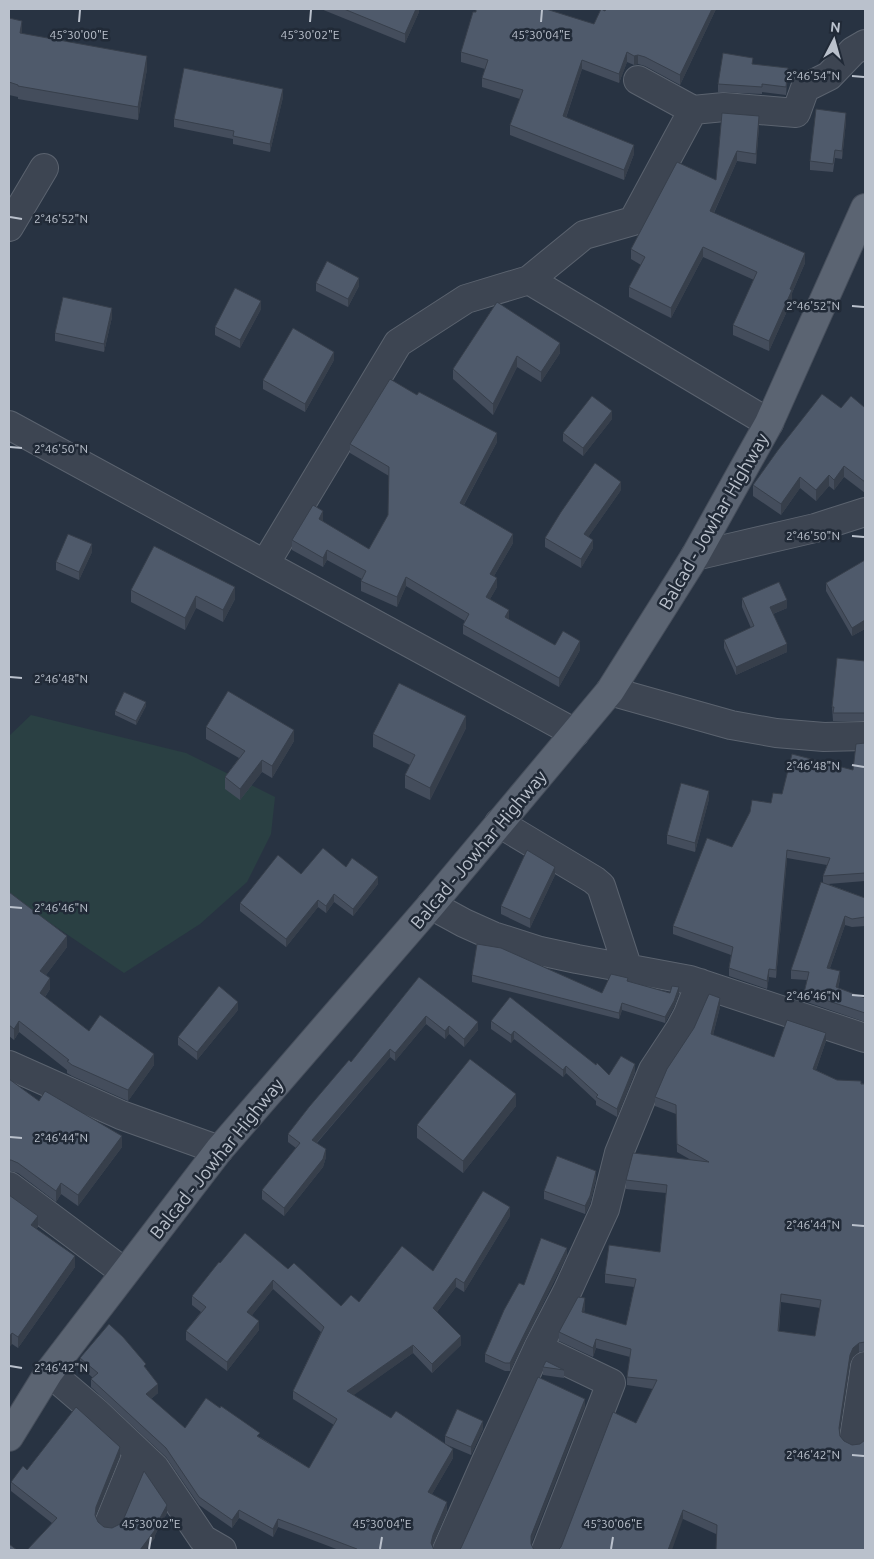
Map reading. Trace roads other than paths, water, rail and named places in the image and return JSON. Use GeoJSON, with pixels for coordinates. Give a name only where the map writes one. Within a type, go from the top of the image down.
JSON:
{"type":"FeatureCollection","features":[{"type":"Feature","properties":{"kind":"main road","name":"Balcad - Jowhar Highway"},"geometry":{"type":"LineString","coordinates":[[9,1437],[50,1372],[124,1272],[219,1150],[431,905],[610,691],[695,556],[769,423],[865,208]]}},
{"type":"Feature","properties":{"kind":"street"},"geometry":{"type":"LineString","coordinates":[[638,80],[693,110],[724,107],[796,113],[806,88],[829,76],[853,51],[865,44]]}},
{"type":"Feature","properties":{"kind":"street"},"geometry":{"type":"LineString","coordinates":[[265,564],[398,342],[466,299],[529,280],[584,236],[633,221],[693,110]]}},
{"type":"Feature","properties":{"kind":"street"},"geometry":{"type":"LineString","coordinates":[[9,227],[44,168]]}},
{"type":"Feature","properties":{"kind":"street"},"geometry":{"type":"LineString","coordinates":[[529,280],[769,423]]}},
{"type":"Feature","properties":{"kind":"street"},"geometry":{"type":"LineString","coordinates":[[9,425],[575,733]]}},
{"type":"Feature","properties":{"kind":"street"},"geometry":{"type":"LineString","coordinates":[[695,556],[815,528],[865,512]]}},
{"type":"Feature","properties":{"kind":"street"},"geometry":{"type":"LineString","coordinates":[[610,691],[732,725],[776,734],[824,737],[865,736]]}},
{"type":"Feature","properties":{"kind":"street"},"geometry":{"type":"LineString","coordinates":[[499,824],[601,886],[628,969]]}},
{"type":"Feature","properties":{"kind":"street"},"geometry":{"type":"LineString","coordinates":[[431,905],[493,936],[540,951],[700,983],[865,1038]]}},
{"type":"Feature","properties":{"kind":"street"},"geometry":{"type":"LineString","coordinates":[[452,1549],[486,1461],[605,1208],[619,1152],[653,1070],[680,1029],[700,983]]}},
{"type":"Feature","properties":{"kind":"street"},"geometry":{"type":"LineString","coordinates":[[9,1065],[120,1115],[219,1150]]}},
{"type":"Feature","properties":{"kind":"street"},"geometry":{"type":"LineString","coordinates":[[9,1186],[124,1272]]}},
{"type":"Feature","properties":{"kind":"street"},"geometry":{"type":"LineString","coordinates":[[538,1348],[612,1383],[546,1550]]}},
{"type":"Feature","properties":{"kind":"street"},"geometry":{"type":"LineString","coordinates":[[854,1438],[865,1366]]}},
{"type":"Feature","properties":{"kind":"street"},"geometry":{"type":"LineString","coordinates":[[50,1372],[155,1468],[203,1539],[222,1550]]}},
{"type":"Feature","properties":{"kind":"street"},"geometry":{"type":"LineString","coordinates":[[110,1520],[138,1452]]}}]}
